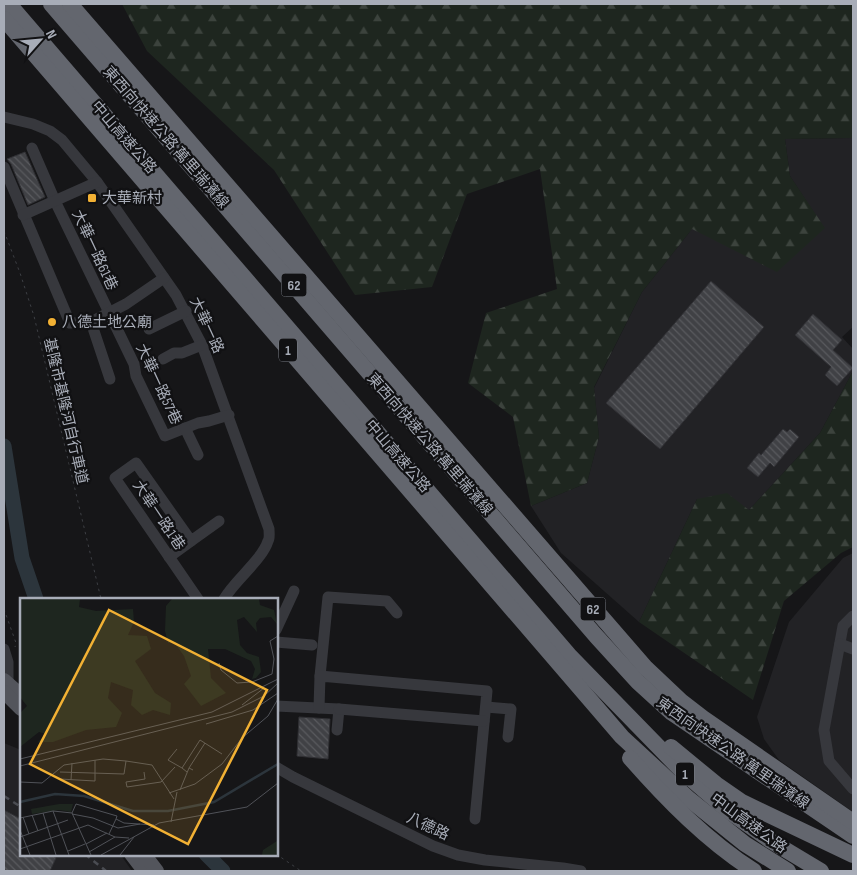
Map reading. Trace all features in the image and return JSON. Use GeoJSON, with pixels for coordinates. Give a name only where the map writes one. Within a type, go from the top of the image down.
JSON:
{"type":"FeatureCollection","features":[{"type":"Feature","properties":{"kind":"highway","name":"中山高速公路"},"geometry":{"type":"LineString","coordinates":[[9,4],[569,655],[690,779],[727,810],[771,842],[821,871]]}},
{"type":"Feature","properties":{"kind":"highway","name":"東西向快速公路 萬里瑞濱線"},"geometry":{"type":"LineString","coordinates":[[51,4],[536,567],[638,682],[672,713],[756,761],[853,822]]}},
{"type":"Feature","properties":{"kind":"highway","name":"東西向快速公路 萬里瑞濱線"},"geometry":{"type":"LineString","coordinates":[[70,4],[645,667],[681,702],[853,836]]}},
{"type":"Feature","properties":{"kind":"highway","name":"中山高速公路"},"geometry":{"type":"LineString","coordinates":[[4,19],[622,738],[689,799],[745,844],[788,871]]}},
{"type":"Feature","properties":{"kind":"highway"},"geometry":{"type":"LineString","coordinates":[[569,655],[604,684],[669,746],[716,784],[749,806],[853,855]]}},
{"type":"Feature","properties":{"kind":"highway"},"geometry":{"type":"LineString","coordinates":[[572,681],[584,706],[658,789],[684,816],[736,860],[754,871]]}},
{"type":"Feature","properties":{"kind":"main road"},"geometry":{"type":"LineString","coordinates":[[5,685],[20,694]]}},
{"type":"Feature","properties":{"kind":"main road"},"geometry":{"type":"LineString","coordinates":[[5,685],[20,707]]}},
{"type":"Feature","properties":{"kind":"main road"},"geometry":{"type":"LineString","coordinates":[[132,855],[144,871]]}},
{"type":"Feature","properties":{"kind":"main road"},"geometry":{"type":"LineString","coordinates":[[145,855],[157,871]]}},
{"type":"Feature","properties":{"kind":"street","name":"大華一路"},"geometry":{"type":"LineString","coordinates":[[4,117],[33,124],[50,131],[72,150],[97,182],[164,278],[186,311],[202,345],[269,529],[269,540],[265,549],[232,586],[225,598]]}},
{"type":"Feature","properties":{"kind":"street","name":"大華一路61巷"},"geometry":{"type":"LineString","coordinates":[[32,148],[108,313]]}},
{"type":"Feature","properties":{"kind":"street"},"geometry":{"type":"LineString","coordinates":[[4,167],[70,323],[91,322],[126,304],[164,278]]}},
{"type":"Feature","properties":{"kind":"street","name":"大華一路61巷"},"geometry":{"type":"LineString","coordinates":[[23,215],[97,182]]}},
{"type":"Feature","properties":{"kind":"street"},"geometry":{"type":"LineString","coordinates":[[149,329],[186,311]]}},
{"type":"Feature","properties":{"kind":"street","name":"大華一路57巷"},"geometry":{"type":"LineString","coordinates":[[108,313],[134,364],[136,376],[165,436],[198,423],[228,415]]}},
{"type":"Feature","properties":{"kind":"street"},"geometry":{"type":"LineString","coordinates":[[91,322],[110,379]]}},
{"type":"Feature","properties":{"kind":"street"},"geometry":{"type":"LineString","coordinates":[[163,359],[174,353],[182,353],[202,345]]}},
{"type":"Feature","properties":{"kind":"street"},"geometry":{"type":"LineString","coordinates":[[185,428],[198,456]]}},
{"type":"Feature","properties":{"kind":"street","name":"大華一路1巷"},"geometry":{"type":"LineString","coordinates":[[197,598],[115,478],[136,463],[191,541],[219,522]]}},
{"type":"Feature","properties":{"kind":"street"},"geometry":{"type":"LineString","coordinates":[[169,557],[191,541]]}},
{"type":"Feature","properties":{"kind":"street"},"geometry":{"type":"LineString","coordinates":[[278,626],[294,590]]}},
{"type":"Feature","properties":{"kind":"street"},"geometry":{"type":"LineString","coordinates":[[319,708],[320,676],[328,597],[387,601],[397,613]]}},
{"type":"Feature","properties":{"kind":"street"},"geometry":{"type":"LineString","coordinates":[[853,616],[844,626],[824,730],[828,761],[853,789]]}},
{"type":"Feature","properties":{"kind":"street"},"geometry":{"type":"LineString","coordinates":[[278,642],[312,645]]}},
{"type":"Feature","properties":{"kind":"street"},"geometry":{"type":"LineString","coordinates":[[840,644],[853,649]]}},
{"type":"Feature","properties":{"kind":"street"},"geometry":{"type":"LineString","coordinates":[[5,651],[8,662],[5,685]]}},
{"type":"Feature","properties":{"kind":"street"},"geometry":{"type":"LineString","coordinates":[[320,676],[487,691],[475,819]]}},
{"type":"Feature","properties":{"kind":"street"},"geometry":{"type":"LineString","coordinates":[[278,706],[339,708],[484,721]]}},
{"type":"Feature","properties":{"kind":"street"},"geometry":{"type":"LineString","coordinates":[[486,707],[511,709],[508,737]]}},
{"type":"Feature","properties":{"kind":"street"},"geometry":{"type":"LineString","coordinates":[[337,730],[339,708]]}},
{"type":"Feature","properties":{"kind":"street","name":"八德路"},"geometry":{"type":"LineString","coordinates":[[278,768],[424,841],[458,855],[581,871]]}},
{"type":"Feature","properties":{"kind":"path","name":"基隆市基隆河自行車道"},"geometry":{"type":"LineString","coordinates":[[4,231],[36,324],[101,598]]}},
{"type":"Feature","properties":{"kind":"path"},"geometry":{"type":"LineString","coordinates":[[4,609],[16,643],[16,646],[5,651]]}},
{"type":"Feature","properties":{"kind":"path"},"geometry":{"type":"LineString","coordinates":[[277,855],[301,871]]}},
{"type":"Feature","properties":{"kind":"shaded area"},"geometry":{"type":"Polygon","coordinates":[[[853,138],[853,327],[842,337],[853,349],[853,371],[820,433],[749,510],[697,499],[639,622],[561,553],[531,506],[587,483],[599,437],[594,388],[642,292],[692,229],[824,228],[790,176],[785,139],[853,138]]]}},
{"type":"Feature","properties":{"kind":"shaded area"},"geometry":{"type":"Polygon","coordinates":[[[853,553],[853,812],[779,760],[764,739],[757,717],[789,622],[843,558],[853,553]]]}},
{"type":"Feature","properties":{"kind":"shaded area"},"geometry":{"type":"Polygon","coordinates":[[[4,743],[20,750],[20,855],[121,855],[132,871],[4,871],[4,743]]]}},
{"type":"Feature","properties":{"kind":"green space"},"geometry":{"type":"Polygon","coordinates":[[[122,4],[853,4],[853,138],[785,139],[790,176],[825,228],[777,272],[692,229],[642,292],[594,387],[599,437],[587,483],[531,506],[513,417],[468,383],[486,313],[557,289],[540,169],[467,194],[432,287],[355,295],[274,170],[147,51],[122,4]]]}},
{"type":"Feature","properties":{"kind":"green space"},"geometry":{"type":"Polygon","coordinates":[[[853,371],[853,547],[841,553],[784,601],[753,700],[639,622],[697,499],[727,493],[749,510],[820,433],[853,371]]]}},
{"type":"Feature","properties":{"kind":"building"},"geometry":{"type":"Polygon","coordinates":[[[25,152],[45,197],[28,205],[11,164],[7,159],[25,152]]]}},
{"type":"Feature","properties":{"kind":"building"},"geometry":{"type":"Polygon","coordinates":[[[711,281],[764,327],[660,449],[606,403],[711,281]]]}},
{"type":"Feature","properties":{"kind":"building"},"geometry":{"type":"Polygon","coordinates":[[[813,314],[842,340],[833,350],[853,368],[837,386],[825,375],[831,367],[795,335],[813,314]]]}},
{"type":"Feature","properties":{"kind":"building"},"geometry":{"type":"Polygon","coordinates":[[[783,429],[787,432],[790,429],[799,437],[774,467],[770,463],[758,477],[747,468],[783,429]]]}},
{"type":"Feature","properties":{"kind":"building"},"geometry":{"type":"Polygon","coordinates":[[[299,717],[330,719],[328,759],[297,756],[299,717]]]}},
{"type":"Feature","properties":{"kind":"building"},"geometry":{"type":"Polygon","coordinates":[[[4,810],[20,818],[20,855],[51,855],[56,858],[50,871],[4,871],[4,810]]]}},
{"type":"Feature","properties":{"kind":"waterway"},"geometry":{"type":"LineString","coordinates":[[4,446],[22,558],[36,598]]}},
{"type":"Feature","properties":{"kind":"waterway"},"geometry":{"type":"LineString","coordinates":[[207,855],[223,871]]}},
{"type":"Feature","properties":{"kind":"railway"},"geometry":{"type":"LineString","coordinates":[[4,796],[20,806]]}},
{"type":"Feature","properties":{"kind":"railway"},"geometry":{"type":"LineString","coordinates":[[86,855],[106,871]]}},
{"type":"Feature","properties":{"kind":"place","name":"大華新村"},"geometry":{"type":"Point","coordinates":[92,198]}},
{"type":"Feature","properties":{"kind":"place","name":"八德土地公廟"},"geometry":{"type":"Point","coordinates":[52,322]}}]}
